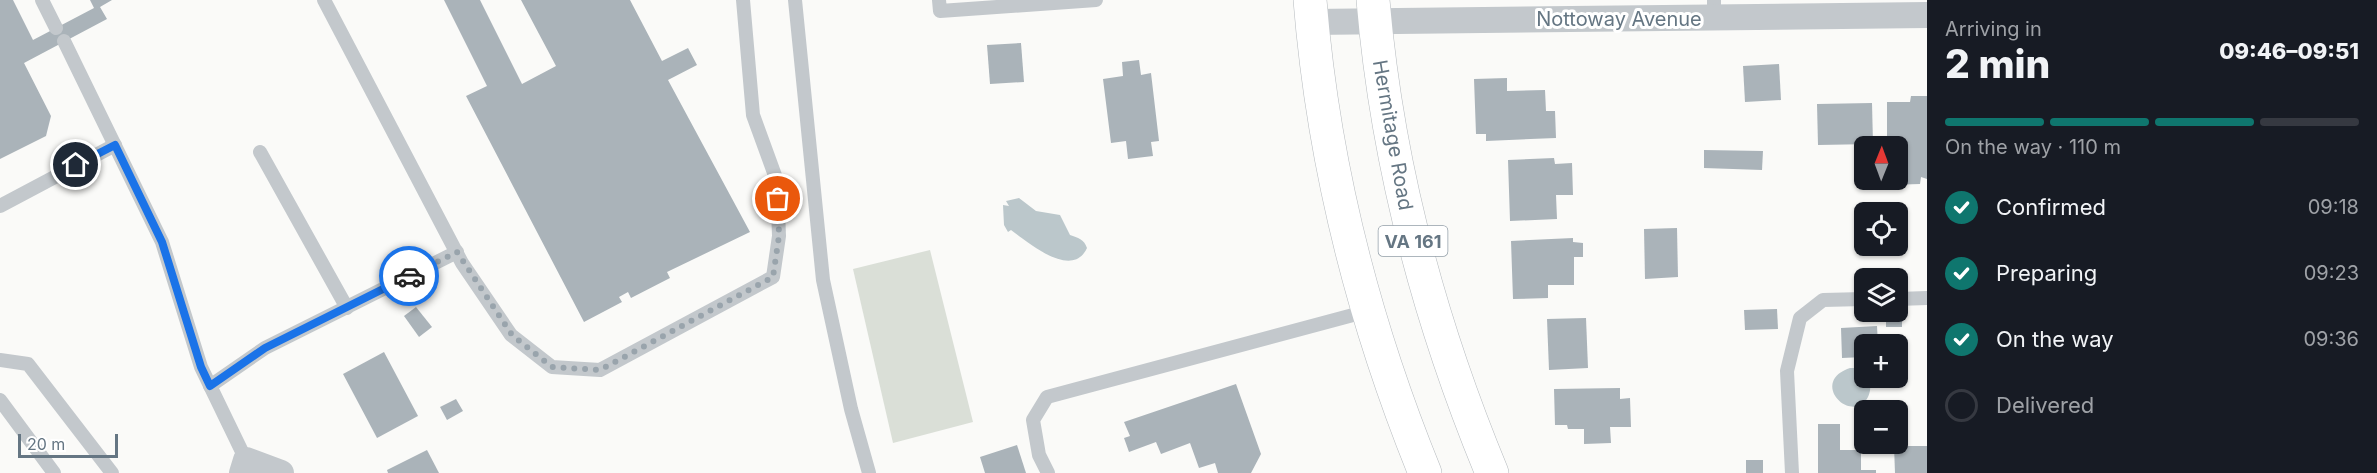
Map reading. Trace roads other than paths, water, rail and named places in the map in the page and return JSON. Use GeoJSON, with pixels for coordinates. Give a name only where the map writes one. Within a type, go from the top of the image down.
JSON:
{"type":"FeatureCollection","features":[{"type":"Feature","properties":{"kind":"main road","name":"VA 161"},"geometry":{"type":"LineString","coordinates":[[1311,11],[1334,171],[1345,222],[1368,311],[1396,398],[1425,473]]}},
{"type":"Feature","properties":{"kind":"main road","name":"Hermitage Road"},"geometry":{"type":"LineString","coordinates":[[1374,11],[1390,133],[1416,254],[1452,369],[1492,473]]}},
{"type":"Feature","properties":{"kind":"street","name":"Nottoway Avenue"},"geometry":{"type":"LineString","coordinates":[[1311,11],[1714,9],[1927,15]]}},
{"type":"Feature","properties":{"kind":"street"},"geometry":{"type":"LineString","coordinates":[[244,467],[279,472]]}},
{"type":"Feature","properties":{"kind":"lane"},"geometry":{"type":"LineString","coordinates":[[42,0],[56,28]]}},
{"type":"Feature","properties":{"kind":"lane"},"geometry":{"type":"LineString","coordinates":[[324,0],[457,252],[512,335],[552,367],[600,370],[773,277],[779,236],[777,181],[753,115],[743,0]]}},
{"type":"Feature","properties":{"kind":"lane"},"geometry":{"type":"LineString","coordinates":[[796,0],[823,280],[851,409],[868,473]]}},
{"type":"Feature","properties":{"kind":"lane"},"geometry":{"type":"LineString","coordinates":[[939,0],[940,11],[1096,0]]}},
{"type":"Feature","properties":{"kind":"lane"},"geometry":{"type":"LineString","coordinates":[[64,42],[162,242],[201,367],[244,467]]}},
{"type":"Feature","properties":{"kind":"lane"},"geometry":{"type":"LineString","coordinates":[[0,206],[115,145]]}},
{"type":"Feature","properties":{"kind":"lane"},"geometry":{"type":"LineString","coordinates":[[260,152],[347,308]]}},
{"type":"Feature","properties":{"kind":"lane"},"geometry":{"type":"LineString","coordinates":[[210,386],[265,348],[457,252]]}},
{"type":"Feature","properties":{"kind":"lane"},"geometry":{"type":"LineString","coordinates":[[1908,299],[1927,298]]}},
{"type":"Feature","properties":{"kind":"lane"},"geometry":{"type":"LineString","coordinates":[[1792,473],[1787,371],[1800,318],[1823,300],[1854,299]]}},
{"type":"Feature","properties":{"kind":"lane"},"geometry":{"type":"LineString","coordinates":[[1048,473],[1039,455],[1034,420],[1047,397],[1368,311]]}},
{"type":"Feature","properties":{"kind":"lane"},"geometry":{"type":"LineString","coordinates":[[0,360],[28,364],[112,473]]}},
{"type":"Feature","properties":{"kind":"lane"},"geometry":{"type":"LineString","coordinates":[[0,400],[54,473]]}}]}
